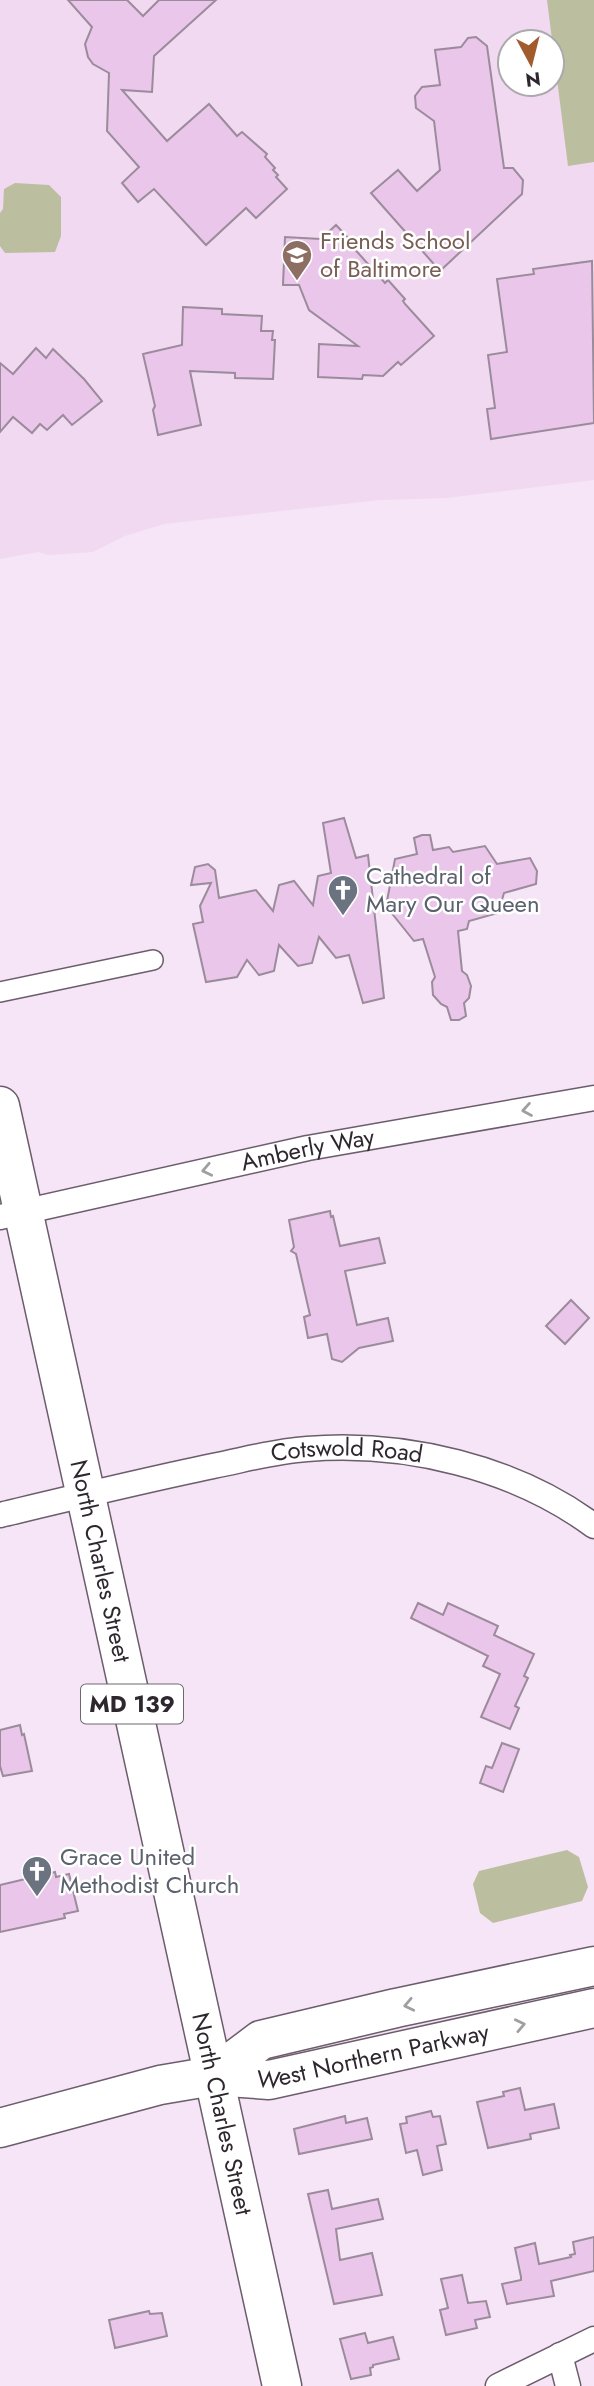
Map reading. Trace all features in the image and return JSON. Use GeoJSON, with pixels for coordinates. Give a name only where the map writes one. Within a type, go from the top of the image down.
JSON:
{"type":"FeatureCollection","features":[{"type":"Feature","properties":{"kind":"main road","name":"North Charles Street"},"geometry":{"type":"LineString","coordinates":[[0,1106],[12,1214],[86,1494],[282,2386]]}},
{"type":"Feature","properties":{"kind":"main road","name":"West Northern Parkway"},"geometry":{"type":"LineString","coordinates":[[213,2076],[261,2040],[594,1966]]}},
{"type":"Feature","properties":{"kind":"main road","name":"West Northern Parkway"},"geometry":{"type":"LineString","coordinates":[[213,2076],[269,2080],[594,2008]]}},
{"type":"Feature","properties":{"kind":"main road"},"geometry":{"type":"LineString","coordinates":[[0,2128],[160,2085],[213,2076]]}},
{"type":"Feature","properties":{"kind":"street"},"geometry":{"type":"LineString","coordinates":[[0,992],[153,960]]}},
{"type":"Feature","properties":{"kind":"street","name":"Amberly Way"},"geometry":{"type":"LineString","coordinates":[[12,1214],[308,1148],[594,1098]]}},
{"type":"Feature","properties":{"kind":"street","name":"Cotswold Road"},"geometry":{"type":"LineString","coordinates":[[0,1515],[285,1451],[369,1448],[421,1455],[496,1475],[530,1488],[594,1526]]}},
{"type":"Feature","properties":{"kind":"street"},"geometry":{"type":"LineString","coordinates":[[498,2386],[594,2339]]}},
{"type":"Feature","properties":{"kind":"street"},"geometry":{"type":"LineString","coordinates":[[560,2355],[568,2386]]}},
{"type":"Feature","properties":{"kind":"shaded area","name":"Friends School of Baltimore"},"geometry":{"type":"Polygon","coordinates":[[[0,0],[594,0],[594,480],[447,498],[380,500],[164,524],[125,536],[93,552],[49,555],[38,552],[0,559],[0,0]]]}},
{"type":"Feature","properties":{"kind":"green space"},"geometry":{"type":"Polygon","coordinates":[[[547,0],[594,0],[594,162],[568,166],[559,98],[566,98],[566,28],[551,28],[547,0]]]}},
{"type":"Feature","properties":{"kind":"green space"},"geometry":{"type":"Polygon","coordinates":[[[15,183],[49,185],[61,197],[61,236],[55,252],[5,253],[0,246],[0,213],[3,209],[4,189],[15,183]]]}},
{"type":"Feature","properties":{"kind":"green space"},"geometry":{"type":"Polygon","coordinates":[[[567,1850],[579,1857],[588,1887],[582,1901],[493,1923],[480,1913],[473,1884],[479,1871],[567,1850]]]}},
{"type":"Feature","properties":{"kind":"building"},"geometry":{"type":"Polygon","coordinates":[[[68,0],[127,0],[143,16],[159,0],[216,0],[154,56],[152,92],[122,90],[167,141],[209,104],[237,136],[242,132],[267,154],[265,157],[275,168],[273,170],[278,175],[276,177],[287,189],[256,218],[246,208],[206,245],[154,189],[138,202],[122,183],[139,167],[107,131],[109,73],[93,64],[88,57],[85,44],[92,27],[68,0]]]}},
{"type":"Feature","properties":{"kind":"building"},"geometry":{"type":"Polygon","coordinates":[[[476,37],[487,46],[504,168],[513,168],[523,180],[522,194],[440,271],[371,193],[398,170],[417,191],[440,170],[434,121],[416,108],[415,96],[422,87],[440,85],[435,50],[461,47],[468,38],[476,37]]]}},
{"type":"Feature","properties":{"kind":"building"},"geometry":{"type":"Polygon","coordinates":[[[336,225],[385,283],[388,280],[405,299],[405,304],[434,336],[401,365],[398,362],[383,376],[363,375],[362,379],[318,377],[319,344],[358,346],[309,310],[299,285],[283,285],[285,237],[321,239],[336,225]]]}},
{"type":"Feature","properties":{"kind":"building"},"geometry":{"type":"Polygon","coordinates":[[[592,261],[594,423],[491,439],[487,409],[495,408],[488,355],[507,352],[497,279],[534,274],[533,269],[592,261]]]}},
{"type":"Feature","properties":{"kind":"building"},"geometry":{"type":"Polygon","coordinates":[[[183,307],[222,309],[222,314],[262,316],[261,331],[273,331],[272,340],[275,340],[273,379],[235,378],[235,373],[190,371],[201,425],[158,435],[153,410],[155,406],[143,354],[182,345],[183,307]]]}},
{"type":"Feature","properties":{"kind":"building"},"geometry":{"type":"Polygon","coordinates":[[[36,348],[46,358],[53,349],[102,401],[72,425],[63,415],[47,430],[40,424],[32,433],[13,417],[0,432],[0,363],[13,374],[36,348]]]}},
{"type":"Feature","properties":{"kind":"building"},"geometry":{"type":"Polygon","coordinates":[[[344,818],[356,858],[368,855],[384,998],[363,1003],[349,955],[336,958],[319,937],[312,963],[298,966],[279,945],[274,971],[259,975],[247,960],[237,977],[206,982],[193,924],[203,922],[200,906],[211,883],[191,885],[195,867],[208,864],[215,870],[219,898],[256,890],[273,911],[279,885],[294,881],[313,905],[318,876],[331,873],[323,823],[344,818]]]}},
{"type":"Feature","properties":{"kind":"building"},"geometry":{"type":"Polygon","coordinates":[[[430,835],[433,850],[449,847],[453,852],[485,846],[497,864],[530,858],[537,871],[536,884],[504,893],[498,913],[469,921],[467,929],[458,931],[462,971],[467,975],[471,986],[469,998],[464,1003],[466,1016],[459,1020],[451,1020],[447,1007],[433,995],[432,982],[435,977],[423,939],[414,941],[386,906],[395,859],[417,854],[414,838],[430,835]]]}},
{"type":"Feature","properties":{"kind":"building"},"geometry":{"type":"Polygon","coordinates":[[[330,1211],[340,1246],[379,1238],[385,1263],[345,1271],[357,1325],[388,1318],[393,1341],[359,1348],[342,1362],[332,1359],[327,1334],[308,1338],[304,1317],[310,1315],[296,1254],[291,1251],[294,1247],[289,1220],[330,1211]]]}},
{"type":"Feature","properties":{"kind":"building"},"geometry":{"type":"Polygon","coordinates":[[[571,1300],[589,1318],[565,1344],[546,1326],[571,1300]]]}},
{"type":"Feature","properties":{"kind":"building"},"geometry":{"type":"Polygon","coordinates":[[[418,1603],[443,1615],[448,1603],[498,1626],[494,1635],[534,1654],[524,1676],[528,1678],[515,1706],[519,1708],[510,1729],[481,1717],[500,1674],[483,1666],[488,1656],[411,1618],[418,1603]]]}},
{"type":"Feature","properties":{"kind":"building"},"geometry":{"type":"Polygon","coordinates":[[[20,1725],[32,1771],[3,1776],[0,1766],[0,1730],[20,1725]]]}},
{"type":"Feature","properties":{"kind":"building"},"geometry":{"type":"Polygon","coordinates":[[[502,1743],[519,1749],[503,1792],[480,1783],[486,1766],[492,1768],[502,1743]]]}},
{"type":"Feature","properties":{"kind":"building","name":"Grace United Methodist Church"},"geometry":{"type":"Polygon","coordinates":[[[55,1872],[56,1877],[69,1874],[78,1911],[64,1914],[65,1918],[0,1932],[0,1885],[55,1872]]]}},
{"type":"Feature","properties":{"kind":"building"},"geometry":{"type":"Polygon","coordinates":[[[520,2088],[525,2110],[554,2104],[559,2128],[530,2134],[531,2139],[488,2148],[477,2102],[504,2096],[503,2092],[520,2088]]]}},
{"type":"Feature","properties":{"kind":"building"},"geometry":{"type":"Polygon","coordinates":[[[431,2111],[433,2117],[440,2116],[446,2144],[437,2146],[442,2170],[423,2175],[417,2150],[406,2153],[400,2124],[407,2123],[406,2117],[431,2111]]]}},
{"type":"Feature","properties":{"kind":"building"},"geometry":{"type":"Polygon","coordinates":[[[345,2116],[346,2123],[367,2118],[372,2139],[299,2154],[294,2129],[345,2116]]]}},
{"type":"Feature","properties":{"kind":"building"},"geometry":{"type":"Polygon","coordinates":[[[328,2190],[332,2209],[378,2199],[383,2219],[336,2229],[340,2260],[372,2253],[382,2295],[334,2304],[308,2194],[328,2190]]]}},
{"type":"Feature","properties":{"kind":"building"},"geometry":{"type":"Polygon","coordinates":[[[594,2237],[594,2271],[551,2281],[554,2296],[507,2304],[502,2284],[521,2280],[515,2248],[535,2243],[539,2264],[571,2257],[570,2255],[575,2254],[573,2242],[594,2237]]]}},
{"type":"Feature","properties":{"kind":"building"},"geometry":{"type":"Polygon","coordinates":[[[462,2275],[468,2303],[486,2301],[490,2317],[475,2320],[477,2328],[446,2335],[440,2310],[448,2308],[441,2279],[462,2275]]]}},
{"type":"Feature","properties":{"kind":"building"},"geometry":{"type":"Polygon","coordinates":[[[149,2311],[150,2314],[162,2313],[167,2336],[115,2348],[109,2320],[149,2311]]]}},
{"type":"Feature","properties":{"kind":"building"},"geometry":{"type":"Polygon","coordinates":[[[365,2333],[368,2343],[393,2337],[399,2359],[373,2365],[370,2368],[371,2375],[351,2379],[340,2339],[365,2333]]]}},
{"type":"Feature","properties":{"kind":"place","name":"Friends School of Baltimore"},"geometry":{"type":"Point","coordinates":[297,282]}},
{"type":"Feature","properties":{"kind":"place","name":"Cathedral of Mary Our Queen"},"geometry":{"type":"Point","coordinates":[343,917]}},
{"type":"Feature","properties":{"kind":"place","name":"Grace United Methodist Church"},"geometry":{"type":"Point","coordinates":[37,1898]}}]}
